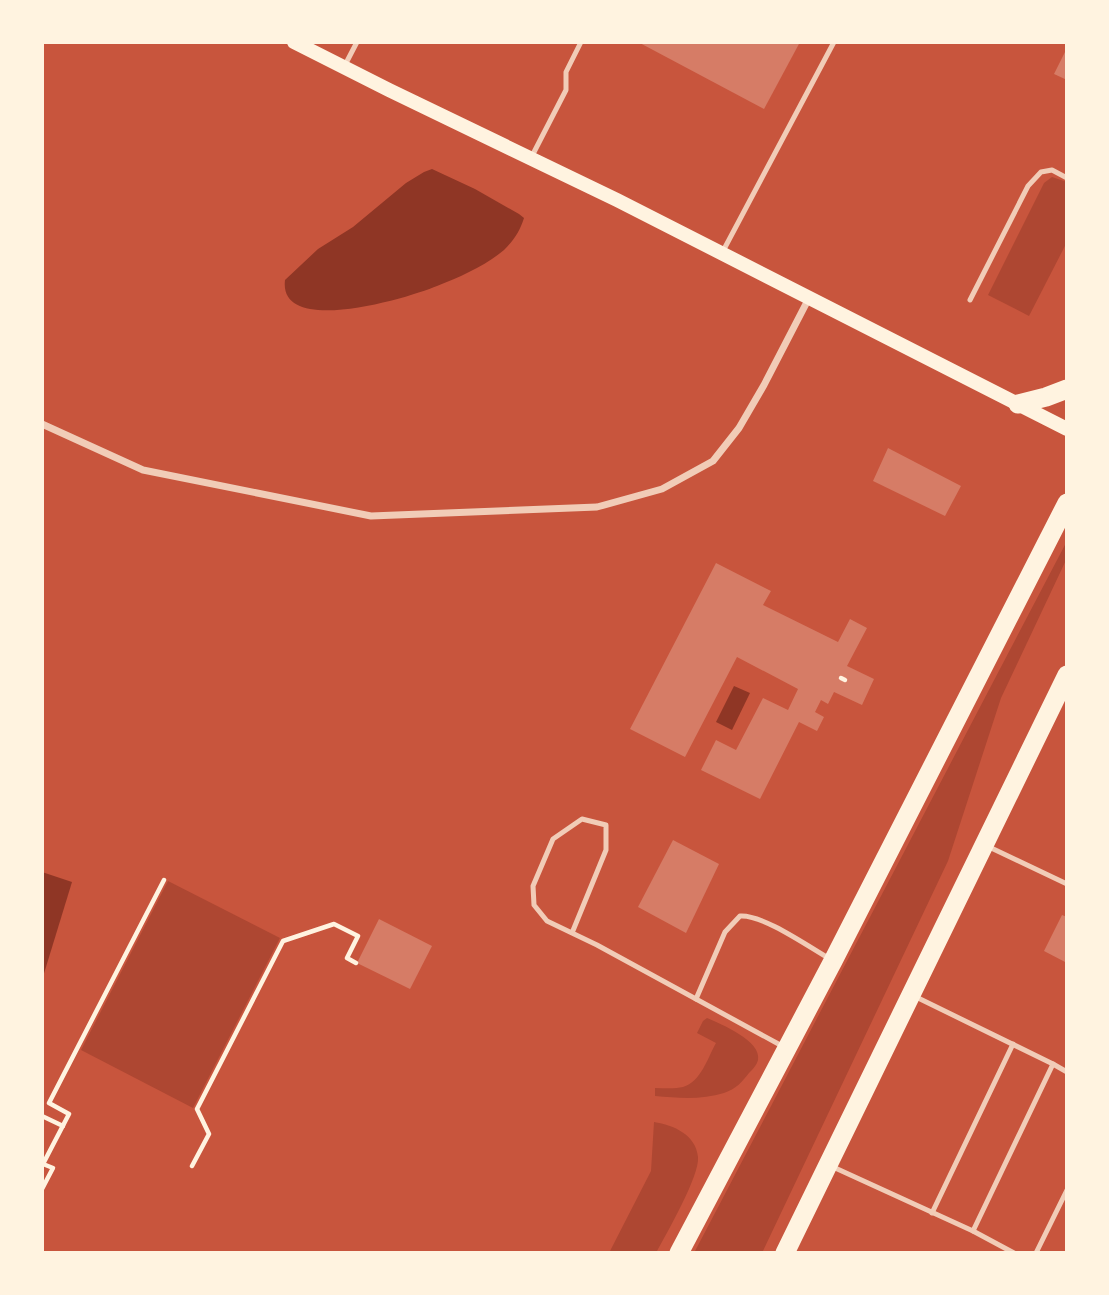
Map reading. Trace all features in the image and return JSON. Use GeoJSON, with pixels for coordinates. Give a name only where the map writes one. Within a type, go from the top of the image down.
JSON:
{"type":"FeatureCollection","features":[{"type":"Feature","properties":{"kind":"highway"},"geometry":{"type":"LineString","coordinates":[[1018,404],[1067,389]]}},
{"type":"Feature","properties":{"kind":"highway"},"geometry":{"type":"LineString","coordinates":[[680,1253],[834,961],[1067,503]]}},
{"type":"Feature","properties":{"kind":"highway"},"geometry":{"type":"LineString","coordinates":[[785,1253],[1067,675]]}},
{"type":"Feature","properties":{"kind":"main road"},"geometry":{"type":"LineString","coordinates":[[294,42],[722,253],[1067,429]]}},
{"type":"Feature","properties":{"kind":"street"},"geometry":{"type":"LineString","coordinates":[[42,424],[143,470],[371,516],[597,507],[662,489],[713,461],[739,428],[809,298]]}},
{"type":"Feature","properties":{"kind":"lane"},"geometry":{"type":"LineString","coordinates":[[344,67],[357,42]]}},
{"type":"Feature","properties":{"kind":"lane"},"geometry":{"type":"LineString","coordinates":[[531,159],[566,90],[566,72],[582,42]]}},
{"type":"Feature","properties":{"kind":"lane"},"geometry":{"type":"LineString","coordinates":[[722,253],[834,42]]}},
{"type":"Feature","properties":{"kind":"lane"},"geometry":{"type":"LineString","coordinates":[[970,300],[1028,186],[1041,172],[1052,170],[1067,177]]}},
{"type":"Feature","properties":{"kind":"lane"},"geometry":{"type":"LineString","coordinates":[[572,933],[606,850],[606,825],[582,819],[553,839],[533,886],[534,905],[547,921],[787,1048]]}},
{"type":"Feature","properties":{"kind":"lane"},"geometry":{"type":"LineString","coordinates":[[984,844],[1067,884]]}},
{"type":"Feature","properties":{"kind":"lane"},"geometry":{"type":"LineString","coordinates":[[695,999],[725,932],[740,916],[749,915],[834,961]]}},
{"type":"Feature","properties":{"kind":"lane"},"geometry":{"type":"LineString","coordinates":[[911,995],[1067,1072]]}},
{"type":"Feature","properties":{"kind":"lane"},"geometry":{"type":"LineString","coordinates":[[932,1213],[1013,1044]]}},
{"type":"Feature","properties":{"kind":"lane"},"geometry":{"type":"LineString","coordinates":[[973,1231],[1053,1064]]}},
{"type":"Feature","properties":{"kind":"lane"},"geometry":{"type":"LineString","coordinates":[[828,1164],[973,1231],[1014,1253]]}},
{"type":"Feature","properties":{"kind":"lane"},"geometry":{"type":"LineString","coordinates":[[1035,1253],[1067,1190]]}},
{"type":"Feature","properties":{"kind":"path"},"geometry":{"type":"LineString","coordinates":[[42,1189],[53,1168],[43,1163],[69,1114],[49,1103],[164,880]]}},
{"type":"Feature","properties":{"kind":"path"},"geometry":{"type":"LineString","coordinates":[[192,1166],[209,1134],[197,1104],[283,941],[334,924],[358,936],[347,958],[356,962]]}},
{"type":"Feature","properties":{"kind":"path"},"geometry":{"type":"LineString","coordinates":[[42,1116],[63,1126]]}},
{"type":"Feature","properties":{"kind":"shaded area"},"geometry":{"type":"Polygon","coordinates":[[[432,169],[475,189],[524,218],[511,243],[504,250],[481,266],[454,279],[376,304],[323,310],[302,307],[288,297],[285,280],[318,249],[353,227],[406,183],[432,169]]]}},
{"type":"Feature","properties":{"kind":"shaded area"},"geometry":{"type":"Polygon","coordinates":[[[1052,177],[1067,182],[1067,242],[1029,316],[988,295],[1044,183],[1052,177]]]}},
{"type":"Feature","properties":{"kind":"shaded area"},"geometry":{"type":"Polygon","coordinates":[[[1067,541],[1067,558],[1001,698],[948,861],[762,1253],[694,1253],[1067,541]]]}},
{"type":"Feature","properties":{"kind":"shaded area"},"geometry":{"type":"Polygon","coordinates":[[[734,686],[750,693],[732,730],[716,722],[734,686]]]}},
{"type":"Feature","properties":{"kind":"shaded area"},"geometry":{"type":"Polygon","coordinates":[[[42,872],[72,882],[42,980],[42,872]]]}},
{"type":"Feature","properties":{"kind":"shaded area"},"geometry":{"type":"Polygon","coordinates":[[[168,881],[280,938],[193,1108],[81,1050],[168,881]]]}},
{"type":"Feature","properties":{"kind":"shaded area"},"geometry":{"type":"Polygon","coordinates":[[[707,1018],[730,1029],[754,1046],[758,1053],[756,1066],[738,1085],[724,1093],[699,1098],[655,1096],[655,1088],[683,1087],[699,1075],[716,1043],[697,1033],[707,1018]]]}},
{"type":"Feature","properties":{"kind":"shaded area"},"geometry":{"type":"Polygon","coordinates":[[[654,1122],[683,1132],[693,1143],[698,1157],[694,1177],[656,1253],[609,1253],[651,1171],[654,1122]]]}},
{"type":"Feature","properties":{"kind":"building"},"geometry":{"type":"Polygon","coordinates":[[[638,42],[800,42],[764,109],[638,42]]]}},
{"type":"Feature","properties":{"kind":"building"},"geometry":{"type":"Polygon","coordinates":[[[1067,48],[1067,80],[1054,74],[1067,48]]]}},
{"type":"Feature","properties":{"kind":"building"},"geometry":{"type":"Polygon","coordinates":[[[888,448],[961,486],[945,516],[873,481],[888,448]]]}},
{"type":"Feature","properties":{"kind":"building"},"geometry":{"type":"Polygon","coordinates":[[[716,563],[771,591],[763,605],[838,642],[850,619],[867,628],[847,666],[874,679],[862,705],[834,692],[828,704],[821,700],[815,712],[824,717],[817,731],[799,722],[760,799],[701,770],[716,740],[736,750],[763,698],[788,710],[798,689],[737,657],[685,757],[630,729],[716,563]]]}},
{"type":"Feature","properties":{"kind":"building"},"geometry":{"type":"Polygon","coordinates":[[[673,840],[719,864],[686,933],[638,907],[673,840]]]}},
{"type":"Feature","properties":{"kind":"building"},"geometry":{"type":"Polygon","coordinates":[[[1062,915],[1067,917],[1067,963],[1044,951],[1062,915]]]}},
{"type":"Feature","properties":{"kind":"building"},"geometry":{"type":"Polygon","coordinates":[[[379,919],[432,946],[410,989],[357,963],[379,919]]]}}]}
